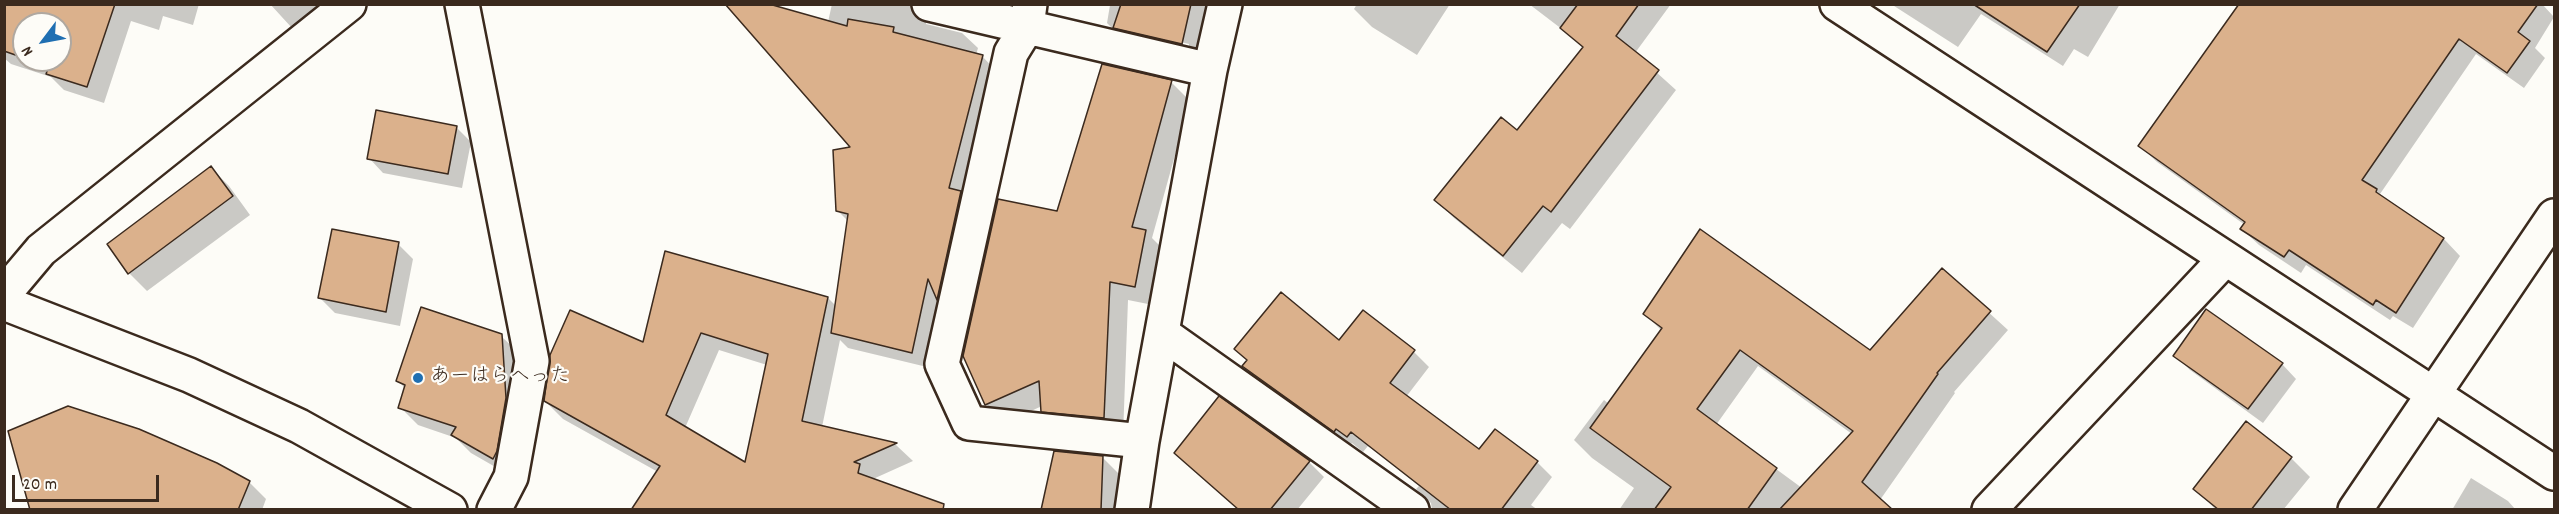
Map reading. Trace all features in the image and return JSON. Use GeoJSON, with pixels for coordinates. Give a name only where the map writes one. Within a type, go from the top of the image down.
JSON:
{"type":"FeatureCollection","features":[{"type":"Feature","properties":{"kind":"street"},"geometry":{"type":"LineString","coordinates":[[4,294],[41,250],[349,4]]}},
{"type":"Feature","properties":{"kind":"street"},"geometry":{"type":"LineString","coordinates":[[462,4],[532,361],[511,477],[494,510]]}},
{"type":"Feature","properties":{"kind":"street"},"geometry":{"type":"LineString","coordinates":[[929,4],[1028,16],[1210,70]]}},
{"type":"Feature","properties":{"kind":"street"},"geometry":{"type":"LineString","coordinates":[[1132,510],[1142,441],[1210,70],[1225,4]]}},
{"type":"Feature","properties":{"kind":"street"},"geometry":{"type":"LineString","coordinates":[[1837,4],[2554,472]]}},
{"type":"Feature","properties":{"kind":"street"},"geometry":{"type":"LineString","coordinates":[[1028,16],[1011,53],[942,364],[969,423],[1142,441]]}},
{"type":"Feature","properties":{"kind":"street"},"geometry":{"type":"LineString","coordinates":[[2355,510],[2554,216]]}},
{"type":"Feature","properties":{"kind":"street"},"geometry":{"type":"LineString","coordinates":[[1989,510],[2225,259]]}},
{"type":"Feature","properties":{"kind":"street"},"geometry":{"type":"LineString","coordinates":[[4,303],[209,384],[299,426],[450,510]]}},
{"type":"Feature","properties":{"kind":"street"},"geometry":{"type":"LineString","coordinates":[[1162,333],[1412,510]]}},
{"type":"Feature","properties":{"kind":"building"},"geometry":{"type":"Polygon","coordinates":[[[4,4],[115,4],[87,87],[46,74],[47,72],[72,72],[72,12],[12,12],[12,54],[4,51],[4,4]]]}},
{"type":"Feature","properties":{"kind":"building"},"geometry":{"type":"Polygon","coordinates":[[[725,4],[769,4],[847,26],[848,19],[894,27],[893,32],[983,55],[949,188],[961,191],[937,300],[928,279],[912,353],[831,333],[848,214],[836,211],[833,150],[850,147],[725,4]]]}},
{"type":"Feature","properties":{"kind":"building"},"geometry":{"type":"Polygon","coordinates":[[[1121,4],[1191,4],[1182,44],[1113,28],[1121,4]]]}},
{"type":"Feature","properties":{"kind":"building"},"geometry":{"type":"Polygon","coordinates":[[[1578,4],[1639,4],[1616,36],[1659,70],[1551,212],[1543,206],[1503,256],[1434,200],[1501,117],[1517,130],[1583,47],[1560,28],[1578,4]]]}},
{"type":"Feature","properties":{"kind":"building"},"geometry":{"type":"Polygon","coordinates":[[[1973,4],[2080,4],[2047,52],[1973,4]]]}},
{"type":"Feature","properties":{"kind":"building"},"geometry":{"type":"Polygon","coordinates":[[[2239,4],[2538,4],[2518,32],[2530,41],[2507,73],[2459,39],[2362,180],[2444,238],[2396,313],[2376,300],[2373,305],[2289,250],[2284,257],[2240,229],[2245,222],[2138,146],[2239,4]]]}},
{"type":"Feature","properties":{"kind":"building"},"geometry":{"type":"Polygon","coordinates":[[[1102,64],[1172,80],[1132,227],[1146,230],[1135,287],[1110,282],[1104,418],[1041,412],[1039,381],[985,405],[963,356],[998,199],[1057,211],[1102,64]]]}},
{"type":"Feature","properties":{"kind":"building"},"geometry":{"type":"Polygon","coordinates":[[[376,110],[457,126],[448,174],[367,159],[376,110]]]}},
{"type":"Feature","properties":{"kind":"building"},"geometry":{"type":"Polygon","coordinates":[[[211,166],[233,196],[128,274],[107,244],[211,166]]]}},
{"type":"Feature","properties":{"kind":"building"},"geometry":{"type":"Polygon","coordinates":[[[332,229],[399,242],[386,312],[318,298],[332,229]]]}},
{"type":"Feature","properties":{"kind":"building"},"geometry":{"type":"Polygon","coordinates":[[[1700,229],[1870,350],[1942,268],[1991,311],[1937,373],[1862,482],[1893,510],[1779,510],[1853,431],[1740,350],[1697,409],[1777,468],[1747,510],[1654,510],[1671,487],[1590,428],[1662,328],[1643,314],[1700,229]]]}},
{"type":"Feature","properties":{"kind":"building"},"geometry":{"type":"Polygon","coordinates":[[[665,251],[828,297],[802,421],[897,443],[854,462],[860,464],[858,473],[944,504],[943,510],[631,510],[660,466],[544,401],[550,355],[570,310],[643,342],[665,251]],[[701,333],[666,415],[745,462],[768,354],[701,333]]]}},
{"type":"Feature","properties":{"kind":"building"},"geometry":{"type":"Polygon","coordinates":[[[1281,292],[1339,340],[1363,310],[1415,350],[1390,383],[1479,449],[1495,429],[1538,461],[1501,510],[1451,510],[1351,432],[1347,437],[1336,429],[1334,432],[1242,366],[1247,360],[1234,349],[1281,292]]]}},
{"type":"Feature","properties":{"kind":"building"},"geometry":{"type":"Polygon","coordinates":[[[421,307],[502,334],[506,398],[497,451],[493,459],[451,435],[456,427],[398,408],[405,385],[396,381],[421,307]]]}},
{"type":"Feature","properties":{"kind":"building"},"geometry":{"type":"Polygon","coordinates":[[[2206,309],[2283,363],[2248,409],[2173,356],[2206,309]]]}},
{"type":"Feature","properties":{"kind":"building"},"geometry":{"type":"Polygon","coordinates":[[[1219,396],[1310,461],[1270,510],[1239,510],[1174,453],[1219,396]]]}},
{"type":"Feature","properties":{"kind":"building"},"geometry":{"type":"Polygon","coordinates":[[[68,406],[139,429],[217,463],[250,481],[238,510],[30,510],[8,431],[68,406]]]}},
{"type":"Feature","properties":{"kind":"building"},"geometry":{"type":"Polygon","coordinates":[[[2246,421],[2292,457],[2251,510],[2219,510],[2193,489],[2246,421]]]}},
{"type":"Feature","properties":{"kind":"building"},"geometry":{"type":"Polygon","coordinates":[[[1054,451],[1103,456],[1101,510],[1041,510],[1054,451]]]}},
{"type":"Feature","properties":{"kind":"place","name":"あーはらへった"},"geometry":{"type":"Point","coordinates":[418,378]}}]}
